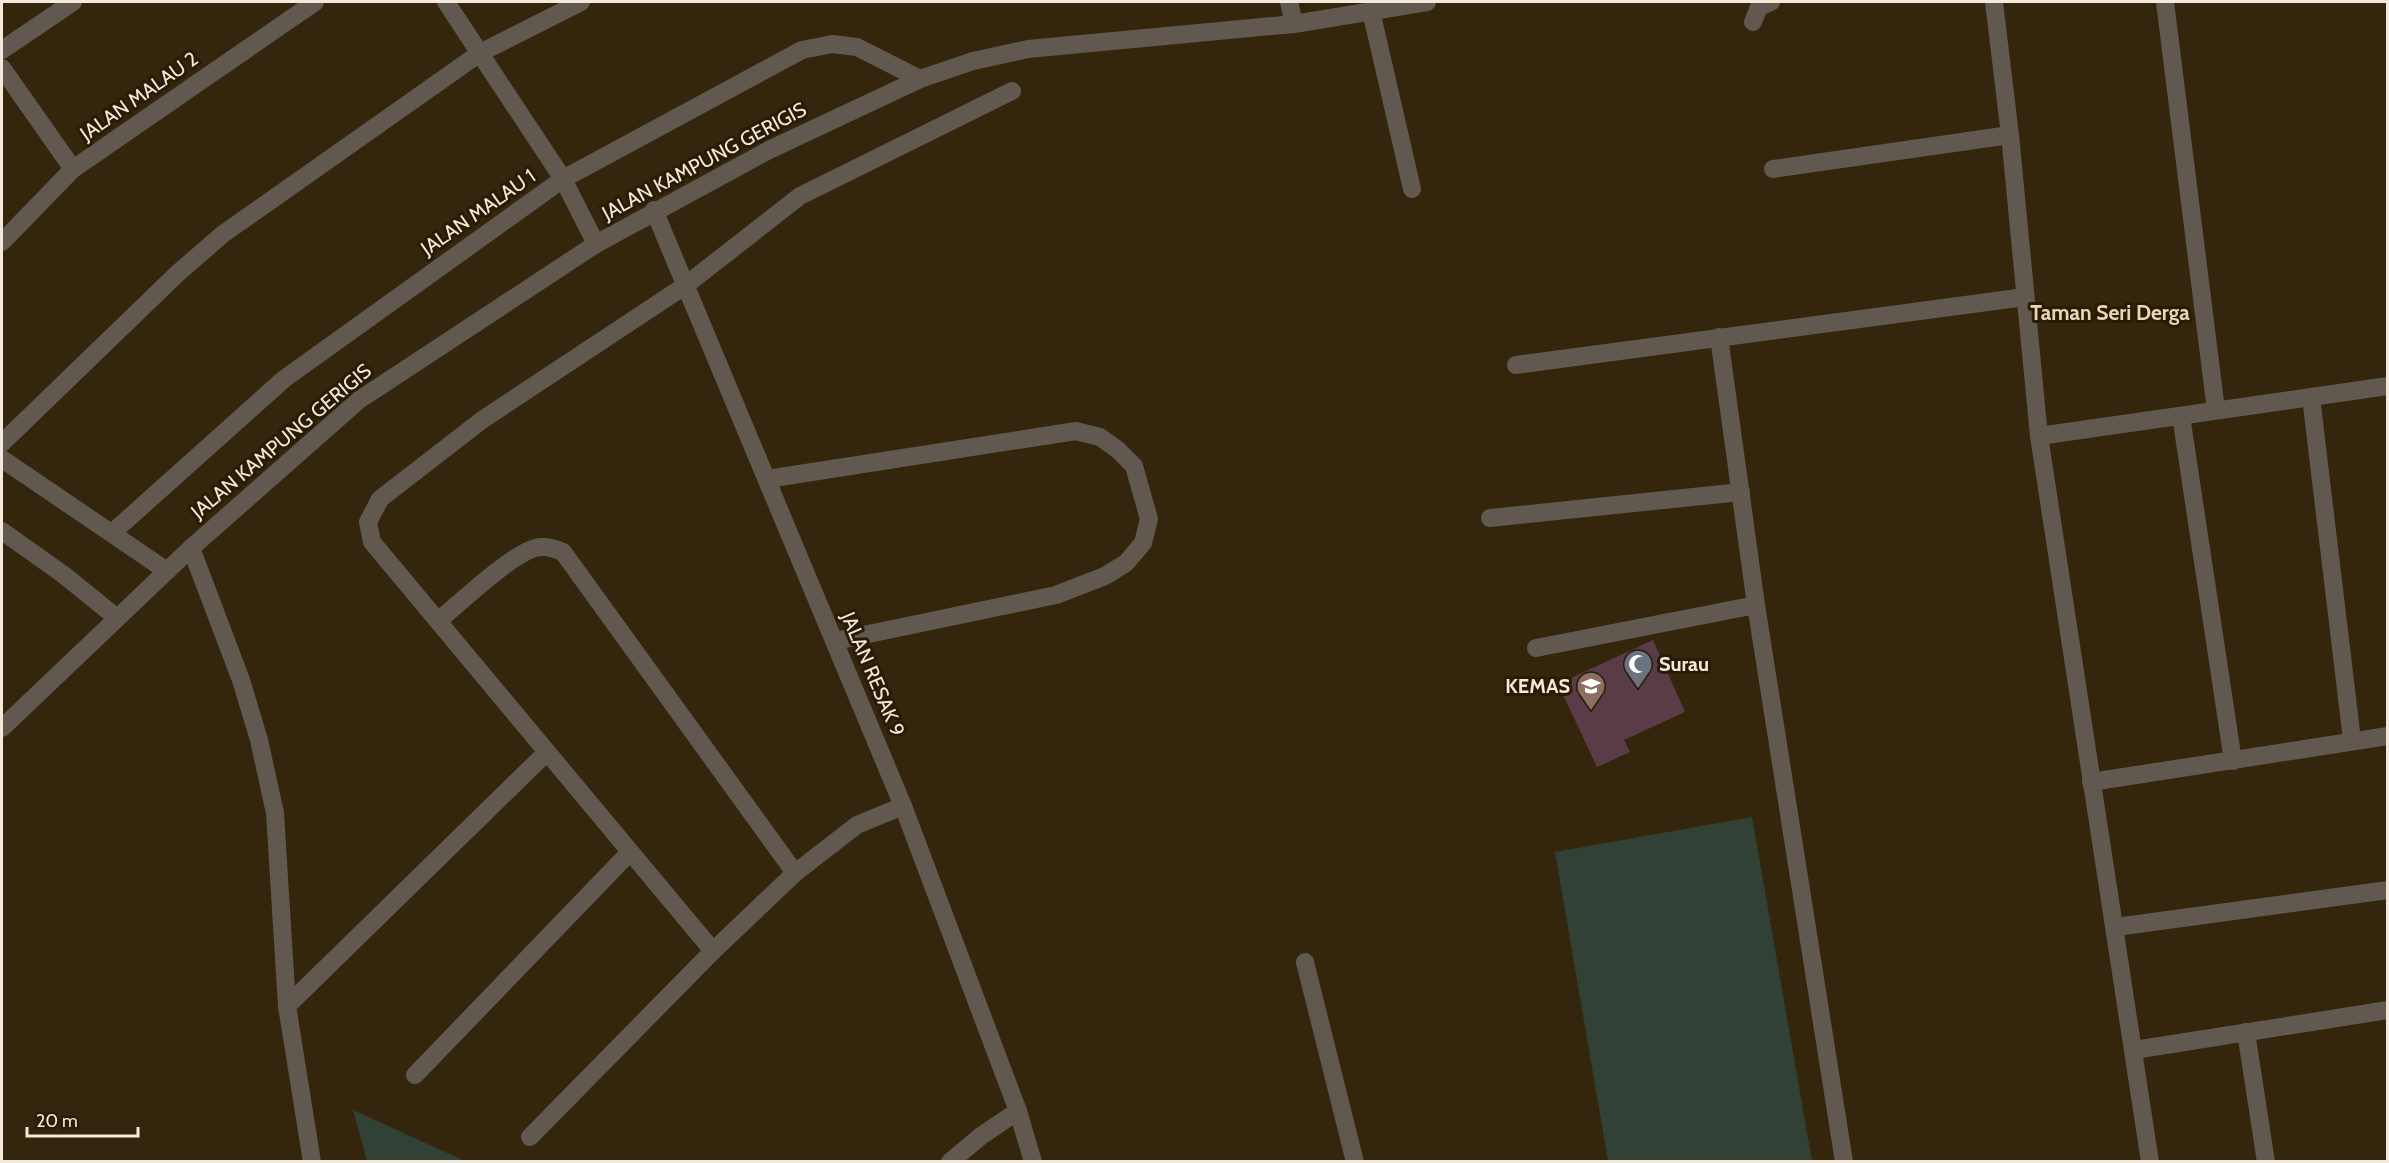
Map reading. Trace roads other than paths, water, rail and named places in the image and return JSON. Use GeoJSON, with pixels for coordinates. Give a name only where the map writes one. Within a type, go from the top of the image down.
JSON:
{"type":"FeatureCollection","features":[{"type":"Feature","properties":{"kind":"street"},"geometry":{"type":"LineString","coordinates":[[2,50],[73,2]]}},
{"type":"Feature","properties":{"kind":"street","name":"JALAN MALAU 2"},"geometry":{"type":"LineString","coordinates":[[2,242],[73,169],[315,2]]}},
{"type":"Feature","properties":{"kind":"street"},"geometry":{"type":"LineString","coordinates":[[446,2],[563,179],[596,244]]}},
{"type":"Feature","properties":{"kind":"street"},"geometry":{"type":"LineString","coordinates":[[2,443],[178,273],[223,234],[480,52],[581,2]]}},
{"type":"Feature","properties":{"kind":"street"},"geometry":{"type":"LineString","coordinates":[[1289,2],[1294,24]]}},
{"type":"Feature","properties":{"kind":"street","name":"JALAN KAMPUNG GERIGIS"},"geometry":{"type":"LineString","coordinates":[[2,728],[191,548],[359,400],[596,244],[654,210],[769,150],[920,79],[973,61],[1028,49],[1294,24],[1427,2]]}},
{"type":"Feature","properties":{"kind":"street"},"geometry":{"type":"LineString","coordinates":[[1753,22],[1759,7],[1771,2]]}},
{"type":"Feature","properties":{"kind":"street"},"geometry":{"type":"LineString","coordinates":[[1994,2],[2010,135],[2039,436],[2091,782],[2116,927],[2150,1161]]}},
{"type":"Feature","properties":{"kind":"street"},"geometry":{"type":"LineString","coordinates":[[2165,2],[2216,410]]}},
{"type":"Feature","properties":{"kind":"street"},"geometry":{"type":"LineString","coordinates":[[1371,10],[1412,189]]}},
{"type":"Feature","properties":{"kind":"street","name":"JALAN MALAU 1"},"geometry":{"type":"LineString","coordinates":[[112,533],[284,379],[563,179],[802,50],[832,44],[857,48],[920,79]]}},
{"type":"Feature","properties":{"kind":"street"},"geometry":{"type":"LineString","coordinates":[[2,68],[73,169]]}},
{"type":"Feature","properties":{"kind":"street"},"geometry":{"type":"LineString","coordinates":[[713,951],[372,542],[368,522],[380,499],[482,420],[686,285],[800,196],[1012,91]]}},
{"type":"Feature","properties":{"kind":"street"},"geometry":{"type":"LineString","coordinates":[[1773,169],[2010,135]]}},
{"type":"Feature","properties":{"kind":"street","name":"JALAN RESAK 9"},"geometry":{"type":"LineString","coordinates":[[654,210],[903,806],[1018,1111],[1033,1161]]}},
{"type":"Feature","properties":{"kind":"street"},"geometry":{"type":"LineString","coordinates":[[1516,365],[2025,297]]}},
{"type":"Feature","properties":{"kind":"street"},"geometry":{"type":"LineString","coordinates":[[1719,338],[1756,605],[1844,1161]]}},
{"type":"Feature","properties":{"kind":"street"},"geometry":{"type":"LineString","coordinates":[[2039,436],[2388,386]]}},
{"type":"Feature","properties":{"kind":"street"},"geometry":{"type":"LineString","coordinates":[[2311,397],[2352,740]]}},
{"type":"Feature","properties":{"kind":"street"},"geometry":{"type":"LineString","coordinates":[[2181,416],[2233,761]]}},
{"type":"Feature","properties":{"kind":"street"},"geometry":{"type":"LineString","coordinates":[[767,479],[1076,431],[1100,437],[1134,466],[1149,519],[1143,543],[1126,563],[1104,576],[1056,595],[835,641]]}},
{"type":"Feature","properties":{"kind":"street"},"geometry":{"type":"LineString","coordinates":[[2,459],[167,571]]}},
{"type":"Feature","properties":{"kind":"street"},"geometry":{"type":"LineString","coordinates":[[1490,518],[1741,492]]}},
{"type":"Feature","properties":{"kind":"street"},"geometry":{"type":"LineString","coordinates":[[2,531],[64,575],[117,618]]}},
{"type":"Feature","properties":{"kind":"street"},"geometry":{"type":"LineString","coordinates":[[438,621],[514,560],[536,548],[552,547],[562,552],[795,873]]}},
{"type":"Feature","properties":{"kind":"street"},"geometry":{"type":"LineString","coordinates":[[191,548],[241,680],[259,740],[275,813],[287,1006],[312,1161]]}},
{"type":"Feature","properties":{"kind":"street"},"geometry":{"type":"LineString","coordinates":[[1536,648],[1756,605]]}},
{"type":"Feature","properties":{"kind":"street"},"geometry":{"type":"LineString","coordinates":[[2091,782],[2388,736]]}},
{"type":"Feature","properties":{"kind":"street"},"geometry":{"type":"LineString","coordinates":[[287,1006],[546,753]]}},
{"type":"Feature","properties":{"kind":"street"},"geometry":{"type":"LineString","coordinates":[[530,1137],[713,951],[795,873],[857,825],[903,806]]}},
{"type":"Feature","properties":{"kind":"street"},"geometry":{"type":"LineString","coordinates":[[416,1075],[630,852]]}},
{"type":"Feature","properties":{"kind":"street"},"geometry":{"type":"LineString","coordinates":[[2116,927],[2388,890]]}},
{"type":"Feature","properties":{"kind":"street"},"geometry":{"type":"LineString","coordinates":[[1305,962],[1355,1161]]}},
{"type":"Feature","properties":{"kind":"street"},"geometry":{"type":"LineString","coordinates":[[2134,1050],[2388,1010]]}},
{"type":"Feature","properties":{"kind":"street"},"geometry":{"type":"LineString","coordinates":[[2246,1032],[2266,1161]]}},
{"type":"Feature","properties":{"kind":"street"},"geometry":{"type":"LineString","coordinates":[[950,1161],[1018,1111]]}},
{"type":"Feature","properties":{"kind":"place","name":"Surau"},"geometry":{"type":"Point","coordinates":[1638,690]}},
{"type":"Feature","properties":{"kind":"place","name":"KEMAS"},"geometry":{"type":"Point","coordinates":[1591,712]}},
{"type":"Feature","properties":{"kind":"district","name":"Taman Seri Derga"},"geometry":{"type":"Point","coordinates":[2110,312]}}]}
